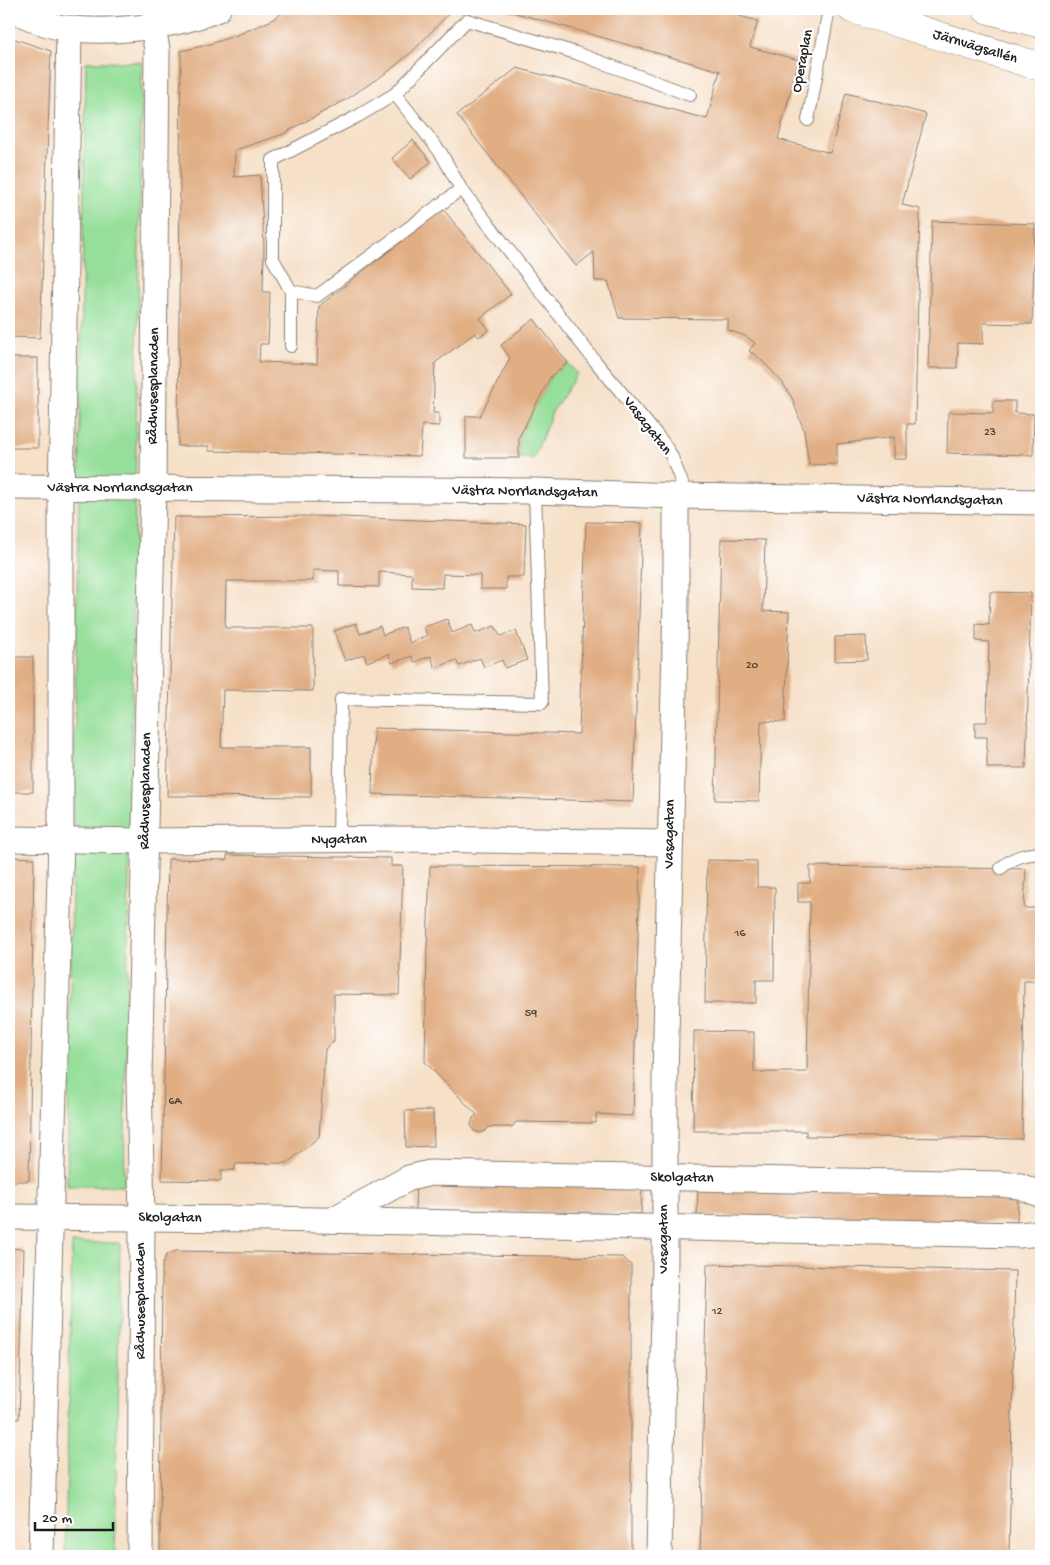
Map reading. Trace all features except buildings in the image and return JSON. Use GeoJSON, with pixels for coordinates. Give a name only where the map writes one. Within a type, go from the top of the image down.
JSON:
{"type":"FeatureCollection","features":[{"type":"Feature","properties":{"kind":"main road","name":"Järnvägsallén"},"geometry":{"type":"LineString","coordinates":[[852,9],[1040,68]]}},
{"type":"Feature","properties":{"kind":"main road"},"geometry":{"type":"LineString","coordinates":[[986,9],[1041,24]]}},
{"type":"Feature","properties":{"kind":"street"},"geometry":{"type":"LineString","coordinates":[[12,9],[56,26],[116,29],[154,26],[218,9]]}},
{"type":"Feature","properties":{"kind":"street","name":"Rådhusesplanaden"},"geometry":{"type":"LineString","coordinates":[[140,1556],[142,1218],[140,1079],[153,489],[157,50],[154,26]]}},
{"type":"Feature","properties":{"kind":"street"},"geometry":{"type":"LineString","coordinates":[[41,1556],[61,840],[62,488],[69,28]]}},
{"type":"Feature","properties":{"kind":"street","name":"Västra Norrlandsgatan"},"geometry":{"type":"LineString","coordinates":[[9,487],[535,491],[676,496],[1041,502]]}},
{"type":"Feature","properties":{"kind":"street","name":"Vasagatan"},"geometry":{"type":"LineString","coordinates":[[659,1556],[665,1228],[664,1178],[676,600],[676,496]]}},
{"type":"Feature","properties":{"kind":"street","name":"Nygatan"},"geometry":{"type":"LineString","coordinates":[[9,839],[145,841],[411,839],[670,843]]}},
{"type":"Feature","properties":{"kind":"street","name":"Skolgatan"},"geometry":{"type":"LineString","coordinates":[[332,1220],[409,1178],[430,1173],[999,1184],[1020,1186],[1041,1195]]}},
{"type":"Feature","properties":{"kind":"street","name":"Skolgatan"},"geometry":{"type":"LineString","coordinates":[[9,1217],[332,1220],[991,1234],[1041,1233]]}},
{"type":"Feature","properties":{"kind":"lane","name":"Operaplan"},"geometry":{"type":"LineString","coordinates":[[808,120],[829,9]]}},
{"type":"Feature","properties":{"kind":"lane"},"geometry":{"type":"LineString","coordinates":[[291,346],[291,292],[273,259],[273,160],[358,116],[395,94],[466,20],[576,53],[690,95]]}},
{"type":"Feature","properties":{"kind":"lane"},"geometry":{"type":"LineString","coordinates":[[291,292],[317,296],[460,189],[441,153],[395,94]]}},
{"type":"Feature","properties":{"kind":"lane","name":"Vasagatan"},"geometry":{"type":"LineString","coordinates":[[460,189],[595,361],[662,441],[671,455],[682,483],[676,496]]}},
{"type":"Feature","properties":{"kind":"lane"},"geometry":{"type":"LineString","coordinates":[[340,840],[341,699],[542,703],[535,491]]}},
{"type":"Feature","properties":{"kind":"lane"},"geometry":{"type":"LineString","coordinates":[[1001,868],[1010,859],[1041,853]]}},
{"type":"Feature","properties":{"kind":"green space"},"geometry":{"type":"Polygon","coordinates":[[[86,62],[142,62],[124,1186],[67,1186],[86,62]]]}},
{"type":"Feature","properties":{"kind":"green space"},"geometry":{"type":"Polygon","coordinates":[[[568,363],[577,374],[552,412],[534,458],[519,458],[519,437],[551,376],[568,363]]]}},
{"type":"Feature","properties":{"kind":"green space"},"geometry":{"type":"Polygon","coordinates":[[[72,1243],[120,1243],[115,1556],[65,1556],[72,1243]]]}}]}
